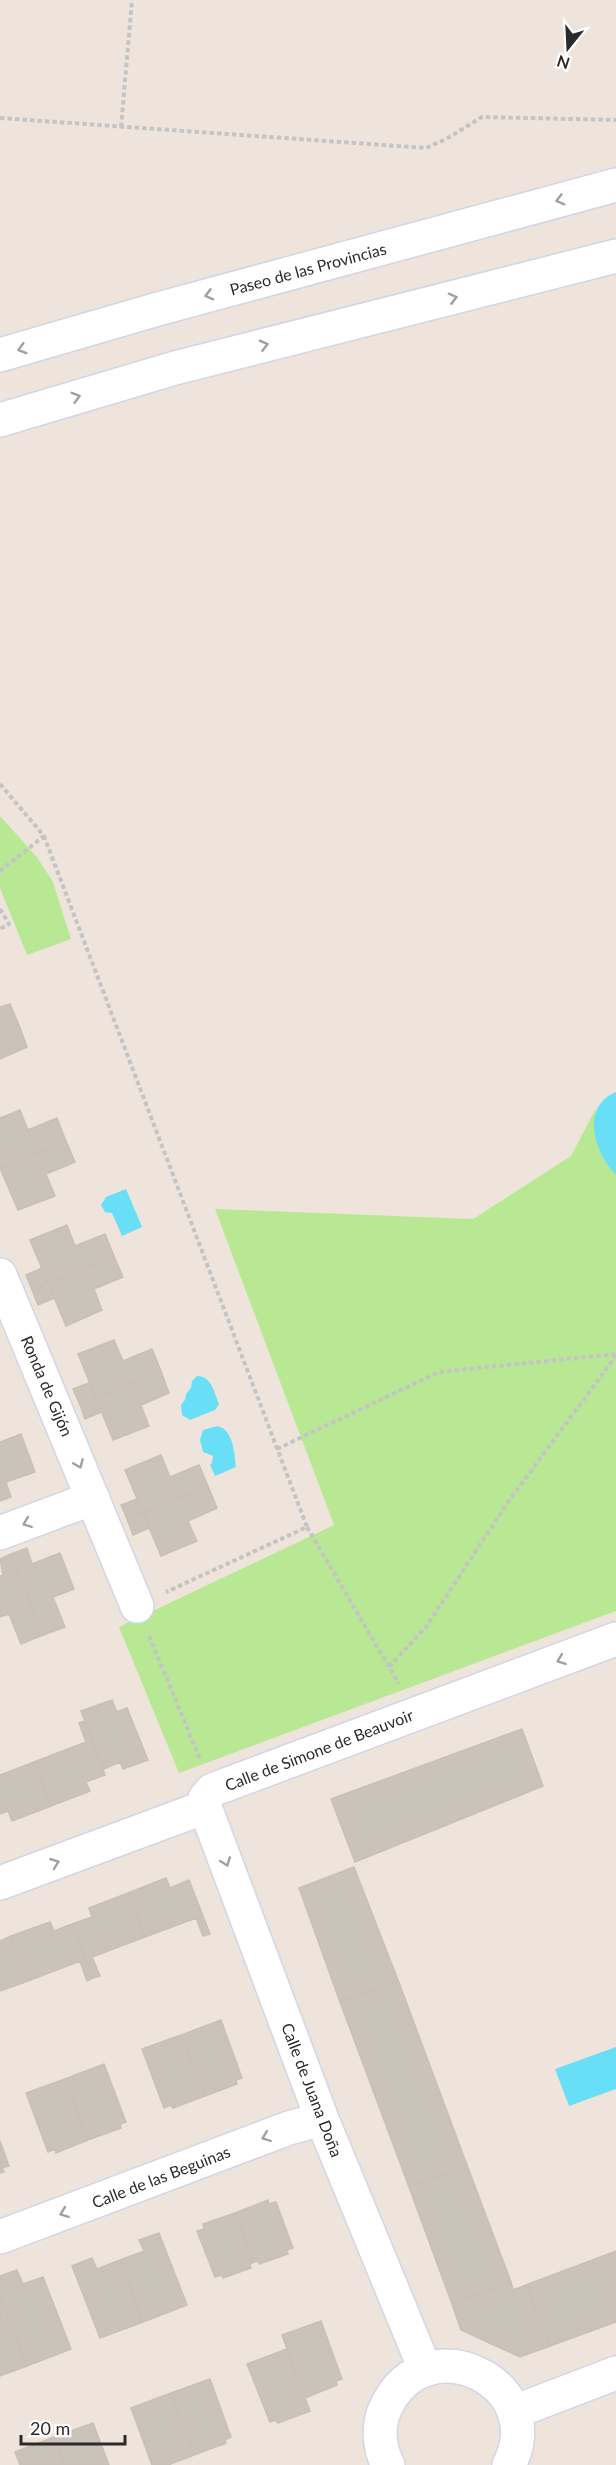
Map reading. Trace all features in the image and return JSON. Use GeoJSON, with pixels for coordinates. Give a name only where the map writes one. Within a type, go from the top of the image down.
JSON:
{"type":"FeatureCollection","features":[{"type":"Feature","properties":{"kind":"street","name":"Paseo de las Provincias"},"geometry":{"type":"LineString","coordinates":[[0,355],[158,309],[616,185]]}},
{"type":"Feature","properties":{"kind":"street"},"geometry":{"type":"LineString","coordinates":[[0,420],[175,368],[616,256]]}},
{"type":"Feature","properties":{"kind":"street","name":"Ronda de Gijón"},"geometry":{"type":"LineString","coordinates":[[0,1275],[137,1606]]}},
{"type":"Feature","properties":{"kind":"street"},"geometry":{"type":"LineString","coordinates":[[0,1533],[93,1498]]}},
{"type":"Feature","properties":{"kind":"street","name":"Calle de Simone de Beauvoir"},"geometry":{"type":"LineString","coordinates":[[0,1883],[616,1639]]}},
{"type":"Feature","properties":{"kind":"street","name":"Calle de Juana Doña"},"geometry":{"type":"LineString","coordinates":[[208,1799],[322,2119],[425,2369]]}},
{"type":"Feature","properties":{"kind":"street","name":"Calle de las Beguinas"},"geometry":{"type":"LineString","coordinates":[[0,2237],[278,2133],[322,2119]]}},
{"type":"Feature","properties":{"kind":"street"},"geometry":{"type":"LineString","coordinates":[[377,2462],[382,2414],[391,2395],[406,2380],[425,2369],[446,2365],[468,2368],[488,2378],[504,2392],[514,2412],[518,2433],[514,2455],[509,2465]]}},
{"type":"Feature","properties":{"kind":"street"},"geometry":{"type":"LineString","coordinates":[[514,2412],[616,2373]]}},
{"type":"Feature","properties":{"kind":"path"},"geometry":{"type":"LineString","coordinates":[[121,127],[132,0]]}},
{"type":"Feature","properties":{"kind":"path"},"geometry":{"type":"LineString","coordinates":[[0,118],[426,148],[448,138],[482,117],[616,120]]}},
{"type":"Feature","properties":{"kind":"path"},"geometry":{"type":"LineString","coordinates":[[0,784],[44,836],[307,1527],[401,1688]]}},
{"type":"Feature","properties":{"kind":"path"},"geometry":{"type":"LineString","coordinates":[[0,871],[44,836]]}},
{"type":"Feature","properties":{"kind":"path"},"geometry":{"type":"LineString","coordinates":[[0,909],[9,924],[0,929]]}},
{"type":"Feature","properties":{"kind":"path"},"geometry":{"type":"LineString","coordinates":[[277,1449],[439,1372],[616,1355]]}},
{"type":"Feature","properties":{"kind":"path"},"geometry":{"type":"LineString","coordinates":[[389,1667],[426,1627],[508,1502],[616,1355]]}},
{"type":"Feature","properties":{"kind":"path"},"geometry":{"type":"LineString","coordinates":[[208,1799],[137,1606],[307,1527]]}},
{"type":"Feature","properties":{"kind":"green space"},"geometry":{"type":"Polygon","coordinates":[[[0,816],[37,857],[53,882],[71,939],[27,955],[0,888],[0,816]]]}},
{"type":"Feature","properties":{"kind":"green space"},"geometry":{"type":"Polygon","coordinates":[[[596,1108],[594,1127],[609,1167],[616,1175],[616,1611],[179,1773],[119,1627],[334,1525],[215,1209],[473,1219],[571,1156],[596,1108]]]}},
{"type":"Feature","properties":{"kind":"water"},"geometry":{"type":"Polygon","coordinates":[[[616,1092],[616,1175],[597,1143],[594,1119],[605,1099],[616,1092]]]}},
{"type":"Feature","properties":{"kind":"water"},"geometry":{"type":"Polygon","coordinates":[[[126,1189],[142,1227],[122,1236],[112,1213],[105,1212],[101,1205],[106,1197],[126,1189]]]}},
{"type":"Feature","properties":{"kind":"water"},"geometry":{"type":"Polygon","coordinates":[[[197,1376],[209,1382],[219,1404],[215,1410],[190,1420],[182,1415],[181,1405],[191,1388],[192,1381],[197,1376]]]}},
{"type":"Feature","properties":{"kind":"water"},"geometry":{"type":"Polygon","coordinates":[[[218,1426],[230,1437],[236,1467],[215,1476],[210,1465],[213,1456],[203,1452],[200,1440],[203,1430],[218,1426]]]}},
{"type":"Feature","properties":{"kind":"water"},"geometry":{"type":"Polygon","coordinates":[[[616,2047],[616,2089],[569,2106],[555,2069],[616,2047]]]}},
{"type":"Feature","properties":{"kind":"building"},"geometry":{"type":"Polygon","coordinates":[[[10,1004],[19,1025],[0,1033],[0,1007],[10,1004]]]}},
{"type":"Feature","properties":{"kind":"building"},"geometry":{"type":"Polygon","coordinates":[[[19,1025],[27,1047],[0,1059],[0,1033],[19,1025]]]}},
{"type":"Feature","properties":{"kind":"building"},"geometry":{"type":"Polygon","coordinates":[[[20,1110],[28,1130],[57,1118],[66,1141],[0,1168],[0,1118],[20,1110]]]}},
{"type":"Feature","properties":{"kind":"building"},"geometry":{"type":"Polygon","coordinates":[[[66,1141],[75,1162],[46,1174],[55,1196],[18,1210],[0,1168],[66,1141]]]}},
{"type":"Feature","properties":{"kind":"building"},"geometry":{"type":"Polygon","coordinates":[[[67,1225],[75,1246],[105,1234],[114,1256],[48,1283],[30,1240],[67,1225]]]}},
{"type":"Feature","properties":{"kind":"building"},"geometry":{"type":"Polygon","coordinates":[[[114,1256],[123,1277],[94,1289],[102,1310],[66,1326],[48,1283],[114,1256]]]}},
{"type":"Feature","properties":{"kind":"building"},"geometry":{"type":"Polygon","coordinates":[[[42,1268],[48,1283],[32,1290],[26,1275],[42,1268]]]}},
{"type":"Feature","properties":{"kind":"building"},"geometry":{"type":"Polygon","coordinates":[[[48,1283],[54,1298],[38,1305],[32,1290],[48,1283]]]}},
{"type":"Feature","properties":{"kind":"building"},"geometry":{"type":"Polygon","coordinates":[[[114,1340],[123,1361],[152,1349],[161,1371],[96,1398],[78,1354],[114,1340]]]}},
{"type":"Feature","properties":{"kind":"building"},"geometry":{"type":"Polygon","coordinates":[[[161,1371],[169,1393],[141,1405],[149,1426],[113,1440],[96,1398],[161,1371]]]}},
{"type":"Feature","properties":{"kind":"building"},"geometry":{"type":"Polygon","coordinates":[[[89,1383],[96,1398],[80,1405],[73,1389],[89,1383]]]}},
{"type":"Feature","properties":{"kind":"building"},"geometry":{"type":"Polygon","coordinates":[[[96,1398],[101,1412],[85,1419],[80,1405],[96,1398]]]}},
{"type":"Feature","properties":{"kind":"building"},"geometry":{"type":"Polygon","coordinates":[[[21,1434],[35,1472],[6,1482],[11,1497],[0,1501],[0,1442],[21,1434]]]}},
{"type":"Feature","properties":{"kind":"building"},"geometry":{"type":"Polygon","coordinates":[[[161,1455],[170,1477],[199,1465],[208,1486],[143,1513],[125,1470],[161,1455]]]}},
{"type":"Feature","properties":{"kind":"building"},"geometry":{"type":"Polygon","coordinates":[[[208,1486],[217,1508],[188,1521],[197,1541],[161,1556],[143,1513],[208,1486]]]}},
{"type":"Feature","properties":{"kind":"building"},"geometry":{"type":"Polygon","coordinates":[[[137,1499],[143,1513],[127,1519],[121,1505],[137,1499]]]}},
{"type":"Feature","properties":{"kind":"building"},"geometry":{"type":"Polygon","coordinates":[[[143,1513],[149,1528],[133,1535],[127,1519],[143,1513]]]}},
{"type":"Feature","properties":{"kind":"building"},"geometry":{"type":"Polygon","coordinates":[[[27,1548],[32,1564],[60,1553],[74,1589],[53,1597],[65,1627],[43,1635],[11,1554],[27,1548]]]}},
{"type":"Feature","properties":{"kind":"building"},"geometry":{"type":"Polygon","coordinates":[[[11,1554],[43,1635],[21,1644],[9,1614],[0,1617],[0,1576],[3,1575],[0,1559],[11,1554]]]}},
{"type":"Feature","properties":{"kind":"building"},"geometry":{"type":"Polygon","coordinates":[[[112,1700],[117,1712],[127,1708],[148,1760],[123,1769],[120,1762],[104,1769],[81,1711],[112,1700]]]}},
{"type":"Feature","properties":{"kind":"building"},"geometry":{"type":"Polygon","coordinates":[[[85,1721],[105,1775],[86,1782],[90,1791],[51,1806],[34,1762],[86,1742],[79,1723],[85,1721]]]}},
{"type":"Feature","properties":{"kind":"building"},"geometry":{"type":"Polygon","coordinates":[[[522,1729],[543,1786],[355,1862],[331,1799],[522,1729]]]}},
{"type":"Feature","properties":{"kind":"building"},"geometry":{"type":"Polygon","coordinates":[[[34,1762],[51,1806],[12,1821],[8,1811],[0,1814],[0,1775],[34,1762]]]}},
{"type":"Feature","properties":{"kind":"building"},"geometry":{"type":"Polygon","coordinates":[[[354,1867],[398,1980],[340,2002],[299,1888],[354,1867]]]}},
{"type":"Feature","properties":{"kind":"building"},"geometry":{"type":"Polygon","coordinates":[[[166,1878],[170,1888],[189,1880],[210,1934],[203,1936],[196,1918],[145,1937],[128,1893],[166,1878]]]}},
{"type":"Feature","properties":{"kind":"building"},"geometry":{"type":"Polygon","coordinates":[[[128,1893],[145,1937],[92,1957],[100,1976],[93,1978],[72,1924],[92,1917],[89,1908],[128,1893]]]}},
{"type":"Feature","properties":{"kind":"building"},"geometry":{"type":"Polygon","coordinates":[[[50,1922],[54,1931],[72,1924],[93,1978],[87,1981],[80,1961],[28,1981],[11,1936],[50,1922]]]}},
{"type":"Feature","properties":{"kind":"building"},"geometry":{"type":"Polygon","coordinates":[[[11,1936],[28,1981],[0,1991],[0,1941],[11,1936]]]}},
{"type":"Feature","properties":{"kind":"building"},"geometry":{"type":"Polygon","coordinates":[[[398,1980],[467,2165],[409,2187],[340,2002],[398,1980]]]}},
{"type":"Feature","properties":{"kind":"building"},"geometry":{"type":"Polygon","coordinates":[[[221,2020],[242,2078],[236,2080],[237,2084],[205,2096],[181,2035],[221,2020]]]}},
{"type":"Feature","properties":{"kind":"building"},"geometry":{"type":"Polygon","coordinates":[[[181,2035],[205,2096],[173,2108],[171,2105],[164,2108],[142,2049],[181,2035]]]}},
{"type":"Feature","properties":{"kind":"building"},"geometry":{"type":"Polygon","coordinates":[[[104,2064],[126,2122],[120,2124],[121,2128],[88,2140],[65,2079],[104,2064]]]}},
{"type":"Feature","properties":{"kind":"building"},"geometry":{"type":"Polygon","coordinates":[[[65,2079],[88,2140],[56,2153],[55,2149],[48,2152],[26,2093],[65,2079]]]}},
{"type":"Feature","properties":{"kind":"building"},"geometry":{"type":"Polygon","coordinates":[[[0,2141],[9,2166],[2,2168],[4,2172],[0,2173],[0,2141]]]}},
{"type":"Feature","properties":{"kind":"building"},"geometry":{"type":"Polygon","coordinates":[[[467,2165],[511,2282],[452,2304],[409,2187],[467,2165]]]}},
{"type":"Feature","properties":{"kind":"building"},"geometry":{"type":"Polygon","coordinates":[[[268,2200],[269,2204],[276,2202],[293,2248],[287,2250],[288,2254],[259,2264],[258,2261],[254,2262],[235,2213],[268,2200]]]}},
{"type":"Feature","properties":{"kind":"building"},"geometry":{"type":"Polygon","coordinates":[[[235,2213],[254,2262],[250,2264],[251,2268],[223,2278],[222,2275],[215,2277],[197,2231],[204,2229],[203,2224],[235,2213]]]}},
{"type":"Feature","properties":{"kind":"building"},"geometry":{"type":"Polygon","coordinates":[[[159,2233],[187,2305],[143,2322],[120,2260],[144,2251],[139,2240],[159,2233]]]}},
{"type":"Feature","properties":{"kind":"building"},"geometry":{"type":"Polygon","coordinates":[[[616,2251],[616,2322],[550,2346],[526,2285],[616,2251]]]}},
{"type":"Feature","properties":{"kind":"building"},"geometry":{"type":"Polygon","coordinates":[[[92,2258],[97,2269],[120,2260],[143,2322],[100,2338],[72,2266],[92,2258]]]}},
{"type":"Feature","properties":{"kind":"building"},"geometry":{"type":"Polygon","coordinates":[[[17,2270],[23,2284],[43,2277],[71,2349],[27,2366],[0,2296],[0,2276],[17,2270]]]}},
{"type":"Feature","properties":{"kind":"building"},"geometry":{"type":"Polygon","coordinates":[[[511,2282],[513,2290],[526,2285],[550,2346],[520,2357],[461,2330],[452,2304],[511,2282]]]}},
{"type":"Feature","properties":{"kind":"building"},"geometry":{"type":"Polygon","coordinates":[[[0,2296],[27,2366],[0,2376],[0,2296]]]}},
{"type":"Feature","properties":{"kind":"building"},"geometry":{"type":"Polygon","coordinates":[[[321,2321],[342,2379],[336,2381],[337,2385],[305,2398],[282,2335],[321,2321]]]}},
{"type":"Feature","properties":{"kind":"building"},"geometry":{"type":"Polygon","coordinates":[[[287,2349],[310,2411],[278,2423],[276,2420],[270,2422],[247,2364],[287,2349]]]}},
{"type":"Feature","properties":{"kind":"building"},"geometry":{"type":"Polygon","coordinates":[[[210,2379],[231,2437],[225,2440],[226,2443],[194,2455],[171,2393],[210,2379]]]}},
{"type":"Feature","properties":{"kind":"building"},"geometry":{"type":"Polygon","coordinates":[[[171,2393],[194,2455],[168,2465],[152,2465],[131,2408],[171,2393]]]}},
{"type":"Feature","properties":{"kind":"building"},"geometry":{"type":"Polygon","coordinates":[[[93,2423],[109,2465],[64,2465],[54,2437],[93,2423]]]}},
{"type":"Feature","properties":{"kind":"building"},"geometry":{"type":"Polygon","coordinates":[[[54,2437],[64,2465],[20,2465],[15,2452],[54,2437]]]}}]}
